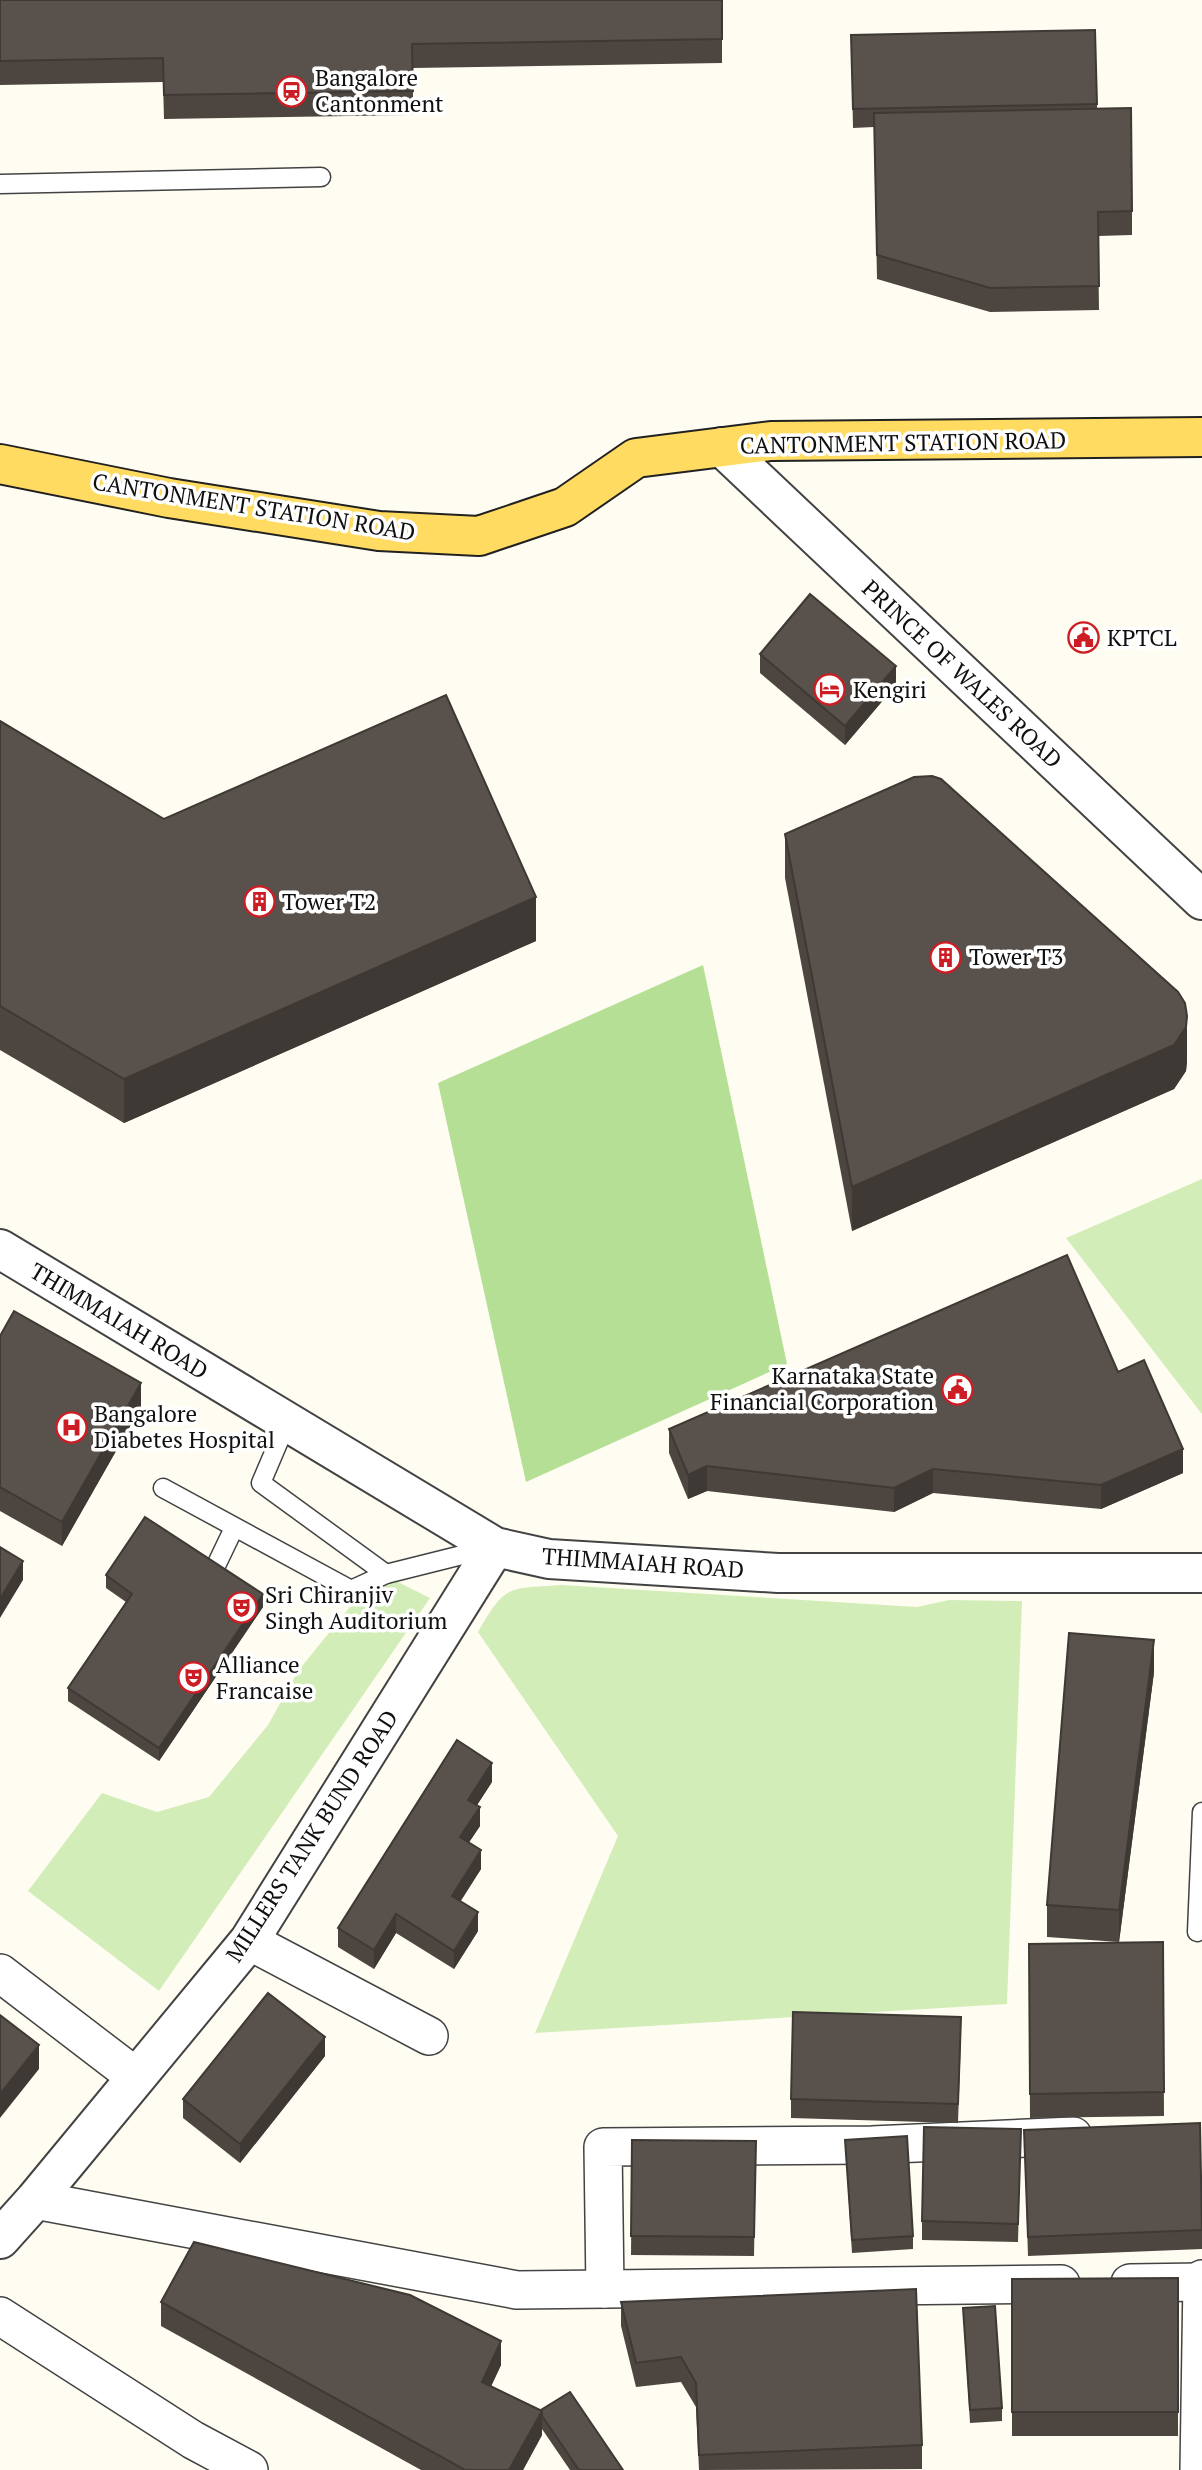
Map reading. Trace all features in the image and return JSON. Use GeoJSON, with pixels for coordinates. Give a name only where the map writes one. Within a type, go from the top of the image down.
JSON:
{"type":"FeatureCollection","features":[{"type":"Feature","properties":{"kind":"main road","name":"CANTONMENT STATION ROAD"},"geometry":{"type":"LineString","coordinates":[[0,464],[169,498],[379,531],[479,536],[565,507],[636,458],[771,441],[1202,438]]}},
{"type":"Feature","properties":{"kind":"street","name":"PRINCE OF WALES ROAD"},"geometry":{"type":"LineString","coordinates":[[722,447],[1202,900]]}},
{"type":"Feature","properties":{"kind":"street","name":"THIMMAIAH ROAD"},"geometry":{"type":"LineString","coordinates":[[0,1250],[495,1547],[549,1559],[778,1573],[1202,1573]]}},
{"type":"Feature","properties":{"kind":"street","name":"MILLERS TANK BUND ROAD"},"geometry":{"type":"LineString","coordinates":[[0,2239],[249,1941],[495,1547]]}},
{"type":"Feature","properties":{"kind":"street"},"geometry":{"type":"LineString","coordinates":[[249,1941],[429,2036]]}},
{"type":"Feature","properties":{"kind":"street"},"geometry":{"type":"LineString","coordinates":[[0,1973],[136,2077]]}},
{"type":"Feature","properties":{"kind":"street"},"geometry":{"type":"LineString","coordinates":[[605,2288],[603,2147],[872,2146],[1106,2134]]}},
{"type":"Feature","properties":{"kind":"street"},"geometry":{"type":"LineString","coordinates":[[35,2200],[517,2290],[1202,2281],[1199,2470]]}},
{"type":"Feature","properties":{"kind":"street"},"geometry":{"type":"LineString","coordinates":[[0,2316],[193,2440],[249,2470]]}},
{"type":"Feature","properties":{"kind":"lane"},"geometry":{"type":"LineString","coordinates":[[0,184],[320,177]]}},
{"type":"Feature","properties":{"kind":"lane"},"geometry":{"type":"LineString","coordinates":[[287,1422],[261,1483],[386,1574]]}},
{"type":"Feature","properties":{"kind":"lane"},"geometry":{"type":"LineString","coordinates":[[163,1488],[351,1590],[386,1574],[495,1547]]}},
{"type":"Feature","properties":{"kind":"lane"},"geometry":{"type":"LineString","coordinates":[[212,1574],[234,1528]]}},
{"type":"Feature","properties":{"kind":"lane"},"geometry":{"type":"LineString","coordinates":[[1196,1932],[1202,1812]]}},
{"type":"Feature","properties":{"kind":"green space"},"geometry":{"type":"Polygon","coordinates":[[[703,965],[787,1364],[526,1482],[438,1083],[703,965]]]}},
{"type":"Feature","properties":{"kind":"green space"},"geometry":{"type":"Polygon","coordinates":[[[1202,1179],[1202,1414],[1066,1238],[1202,1179]]]}},
{"type":"Feature","properties":{"kind":"green space"},"geometry":{"type":"Polygon","coordinates":[[[392,1579],[430,1598],[159,1991],[28,1891],[102,1793],[157,1812],[209,1797],[268,1725],[298,1671],[358,1597],[392,1579]]]}},
{"type":"Feature","properties":{"kind":"green space"},"geometry":{"type":"Polygon","coordinates":[[[562,1585],[917,1607],[949,1600],[1022,1601],[1007,2004],[535,2033],[618,1836],[478,1632],[495,1605],[510,1592],[530,1587],[562,1585]]]}},
{"type":"Feature","properties":{"kind":"building"},"geometry":{"type":"Polygon","coordinates":[[[0,0],[722,0],[722,39],[412,44],[413,91],[164,95],[163,58],[0,61],[0,0]]]}},
{"type":"Feature","properties":{"kind":"building"},"geometry":{"type":"Polygon","coordinates":[[[1095,30],[1097,104],[853,109],[851,35],[1095,30]]]}},
{"type":"Feature","properties":{"kind":"building"},"geometry":{"type":"Polygon","coordinates":[[[1131,108],[1132,211],[1098,212],[1099,286],[990,288],[877,255],[874,113],[1131,108]]]}},
{"type":"Feature","properties":{"kind":"building"},"geometry":{"type":"Polygon","coordinates":[[[810,594],[896,666],[845,726],[760,654],[810,594]]]}},
{"type":"Feature","properties":{"kind":"building","name":"Tower T2"},"geometry":{"type":"Polygon","coordinates":[[[446,695],[536,897],[124,1079],[0,1006],[0,721],[164,819],[446,695]]]}},
{"type":"Feature","properties":{"kind":"building","name":"Tower T3"},"geometry":{"type":"Polygon","coordinates":[[[932,776],[941,779],[1178,992],[1185,1003],[1186,1027],[1174,1045],[852,1187],[785,834],[914,777],[932,776]]]}},
{"type":"Feature","properties":{"kind":"building","name":"Karnataka State Financial Corporation"},"geometry":{"type":"Polygon","coordinates":[[[1067,1255],[1118,1372],[1144,1360],[1183,1449],[1101,1485],[933,1469],[894,1488],[707,1466],[688,1475],[669,1429],[1067,1255]]]}},
{"type":"Feature","properties":{"kind":"building"},"geometry":{"type":"Polygon","coordinates":[[[14,1311],[141,1383],[62,1522],[0,1487],[0,1336],[14,1311]]]}},
{"type":"Feature","properties":{"kind":"building"},"geometry":{"type":"Polygon","coordinates":[[[145,1517],[263,1594],[159,1748],[68,1688],[132,1594],[106,1575],[145,1517]]]}},
{"type":"Feature","properties":{"kind":"building"},"geometry":{"type":"Polygon","coordinates":[[[0,1547],[23,1561],[0,1599],[0,1547]]]}},
{"type":"Feature","properties":{"kind":"building"},"geometry":{"type":"Polygon","coordinates":[[[1069,1633],[1154,1640],[1119,1910],[1047,1905],[1069,1633]]]}},
{"type":"Feature","properties":{"kind":"building"},"geometry":{"type":"Polygon","coordinates":[[[457,1740],[492,1763],[468,1800],[480,1807],[460,1837],[481,1850],[452,1896],[478,1912],[454,1951],[396,1914],[374,1950],[338,1928],[457,1740]]]}},
{"type":"Feature","properties":{"kind":"building"},"geometry":{"type":"Polygon","coordinates":[[[1163,1942],[1164,2092],[1030,2094],[1029,1944],[1163,1942]]]}},
{"type":"Feature","properties":{"kind":"building"},"geometry":{"type":"Polygon","coordinates":[[[268,1993],[325,2037],[240,2144],[183,2099],[268,1993]]]}},
{"type":"Feature","properties":{"kind":"building"},"geometry":{"type":"Polygon","coordinates":[[[793,2012],[961,2017],[958,2104],[791,2099],[793,2012]]]}},
{"type":"Feature","properties":{"kind":"building"},"geometry":{"type":"Polygon","coordinates":[[[0,2015],[39,2045],[0,2094],[0,2015]]]}},
{"type":"Feature","properties":{"kind":"building"},"geometry":{"type":"Polygon","coordinates":[[[1200,2123],[1202,2230],[1028,2237],[1024,2130],[1200,2123]]]}},
{"type":"Feature","properties":{"kind":"building"},"geometry":{"type":"Polygon","coordinates":[[[924,2127],[1021,2129],[1018,2224],[922,2221],[924,2127]]]}},
{"type":"Feature","properties":{"kind":"building"},"geometry":{"type":"Polygon","coordinates":[[[907,2136],[913,2236],[852,2240],[845,2140],[907,2136]]]}},
{"type":"Feature","properties":{"kind":"building"},"geometry":{"type":"Polygon","coordinates":[[[632,2140],[756,2141],[754,2237],[631,2236],[632,2140]]]}},
{"type":"Feature","properties":{"kind":"building"},"geometry":{"type":"Polygon","coordinates":[[[194,2242],[410,2295],[501,2341],[482,2382],[542,2411],[509,2470],[465,2470],[161,2302],[194,2242]]]}},
{"type":"Feature","properties":{"kind":"building"},"geometry":{"type":"Polygon","coordinates":[[[1178,2278],[1178,2412],[1012,2412],[1012,2279],[1178,2278]]]}},
{"type":"Feature","properties":{"kind":"building"},"geometry":{"type":"Polygon","coordinates":[[[916,2289],[922,2445],[699,2455],[696,2383],[681,2357],[636,2363],[621,2302],[916,2289]]]}},
{"type":"Feature","properties":{"kind":"building"},"geometry":{"type":"Polygon","coordinates":[[[995,2306],[1002,2408],[970,2410],[963,2308],[995,2306]]]}},
{"type":"Feature","properties":{"kind":"building"},"geometry":{"type":"Polygon","coordinates":[[[570,2392],[623,2470],[579,2470],[542,2416],[541,2410],[570,2392]]]}},
{"type":"Feature","properties":{"kind":"place","name":"Bangalore Cantonment"},"geometry":{"type":"Point","coordinates":[292,91]}},
{"type":"Feature","properties":{"kind":"place","name":"KPTCL"},"geometry":{"type":"Point","coordinates":[1084,638]}},
{"type":"Feature","properties":{"kind":"place","name":"Kengiri"},"geometry":{"type":"Point","coordinates":[830,690]}},
{"type":"Feature","properties":{"kind":"place","name":"Tower T2"},"geometry":{"type":"Point","coordinates":[259,902]}},
{"type":"Feature","properties":{"kind":"place","name":"Tower T3"},"geometry":{"type":"Point","coordinates":[946,957]}},
{"type":"Feature","properties":{"kind":"place","name":"Karnataka State Financial Corporation"},"geometry":{"type":"Point","coordinates":[957,1389]}},
{"type":"Feature","properties":{"kind":"place","name":"Bangalore Diabetes Hospital"},"geometry":{"type":"Point","coordinates":[71,1427]}},
{"type":"Feature","properties":{"kind":"place","name":"Sri Chiranjiv Singh Auditorium"},"geometry":{"type":"Point","coordinates":[242,1608]}},
{"type":"Feature","properties":{"kind":"place","name":"Alliance Francaise"},"geometry":{"type":"Point","coordinates":[193,1678]}}]}
